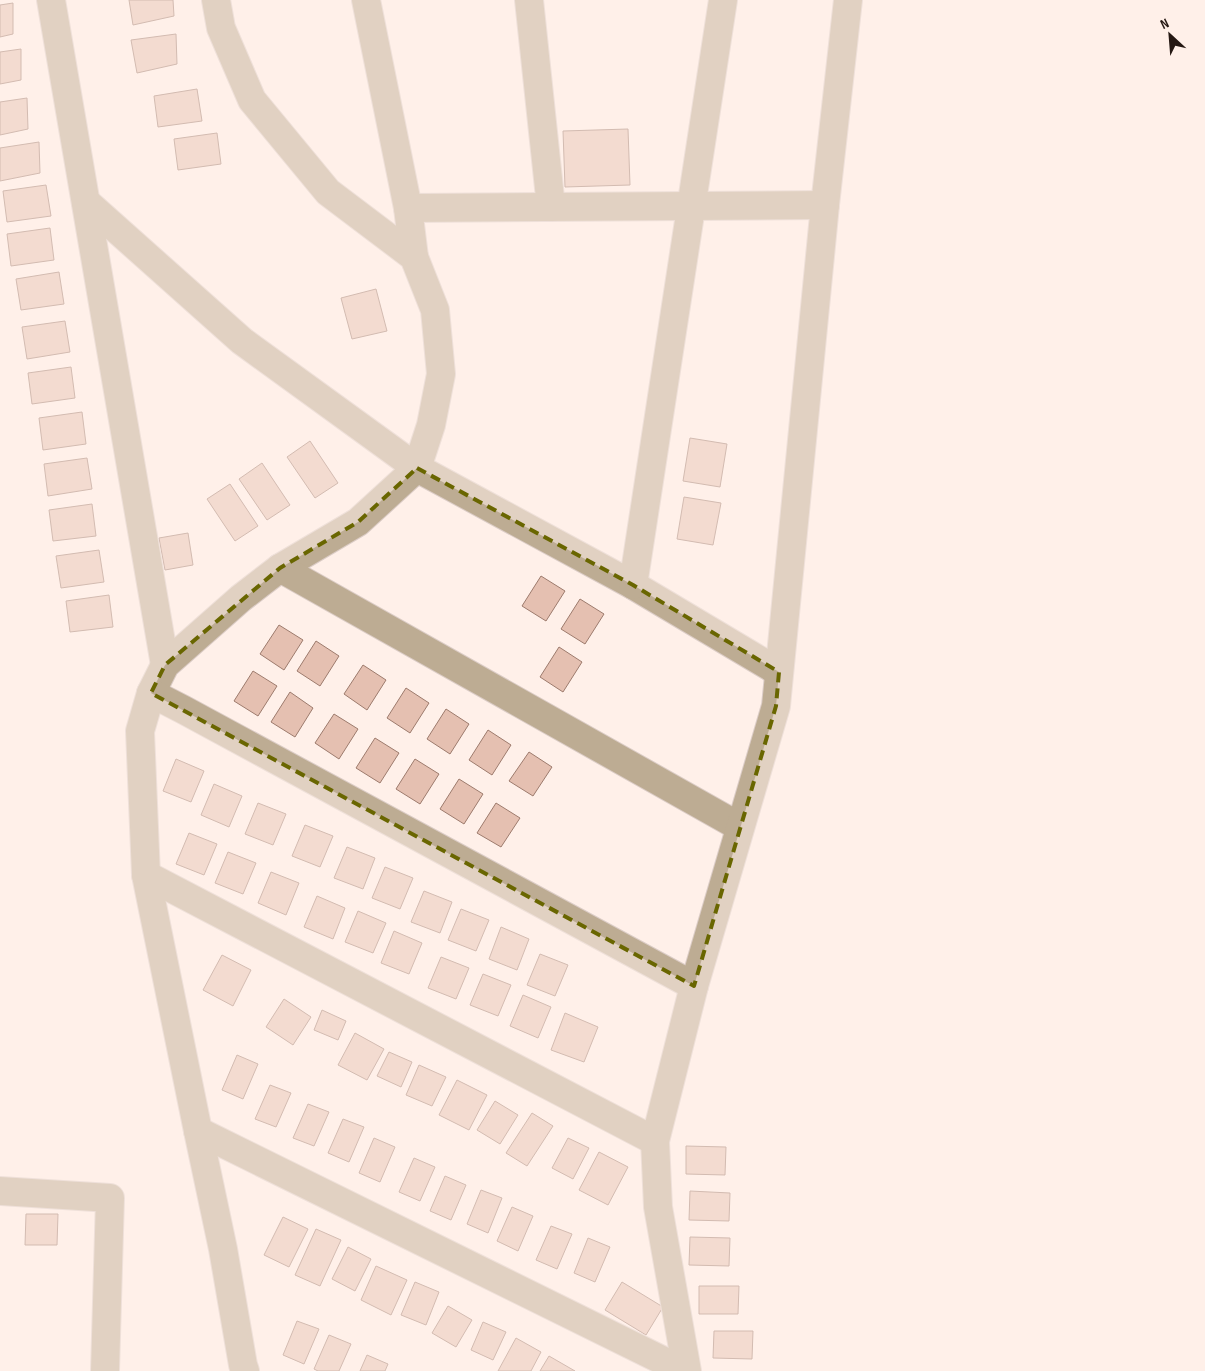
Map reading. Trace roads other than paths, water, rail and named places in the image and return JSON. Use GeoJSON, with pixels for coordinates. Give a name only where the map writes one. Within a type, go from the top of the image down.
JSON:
{"type":"FeatureCollection","features":[{"type":"Feature","properties":{"kind":"street"},"geometry":{"type":"LineString","coordinates":[[51,0],[165,665]]}},
{"type":"Feature","properties":{"kind":"street"},"geometry":{"type":"LineString","coordinates":[[216,0],[221,28],[252,100],[328,192],[414,257]]}},
{"type":"Feature","properties":{"kind":"street"},"geometry":{"type":"LineString","coordinates":[[248,1369],[146,875],[140,731],[151,693],[165,665],[241,598],[280,568],[358,522],[417,468],[431,426],[441,374],[435,310],[414,257],[408,208],[366,0]]}},
{"type":"Feature","properties":{"kind":"street"},"geometry":{"type":"LineString","coordinates":[[529,0],[551,208]]}},
{"type":"Feature","properties":{"kind":"street"},"geometry":{"type":"LineString","coordinates":[[633,585],[723,0]]}},
{"type":"Feature","properties":{"kind":"street"},"geometry":{"type":"LineString","coordinates":[[686,1371],[658,1207],[655,1141],[694,986],[776,706],[825,204],[848,0]]}},
{"type":"Feature","properties":{"kind":"street"},"geometry":{"type":"LineString","coordinates":[[86,202],[242,341],[417,468],[633,585],[779,672]]}},
{"type":"Feature","properties":{"kind":"street"},"geometry":{"type":"LineString","coordinates":[[408,208],[825,204]]}},
{"type":"Feature","properties":{"kind":"street"},"geometry":{"type":"LineString","coordinates":[[280,568],[740,827]]}},
{"type":"Feature","properties":{"kind":"street"},"geometry":{"type":"LineString","coordinates":[[151,693],[694,986]]}},
{"type":"Feature","properties":{"kind":"street"},"geometry":{"type":"LineString","coordinates":[[146,875],[655,1141]]}},
{"type":"Feature","properties":{"kind":"street"},"geometry":{"type":"LineString","coordinates":[[198,1131],[686,1371]]}},
{"type":"Feature","properties":{"kind":"street"},"geometry":{"type":"LineString","coordinates":[[0,1191],[110,1198],[105,1371]]}}]}
